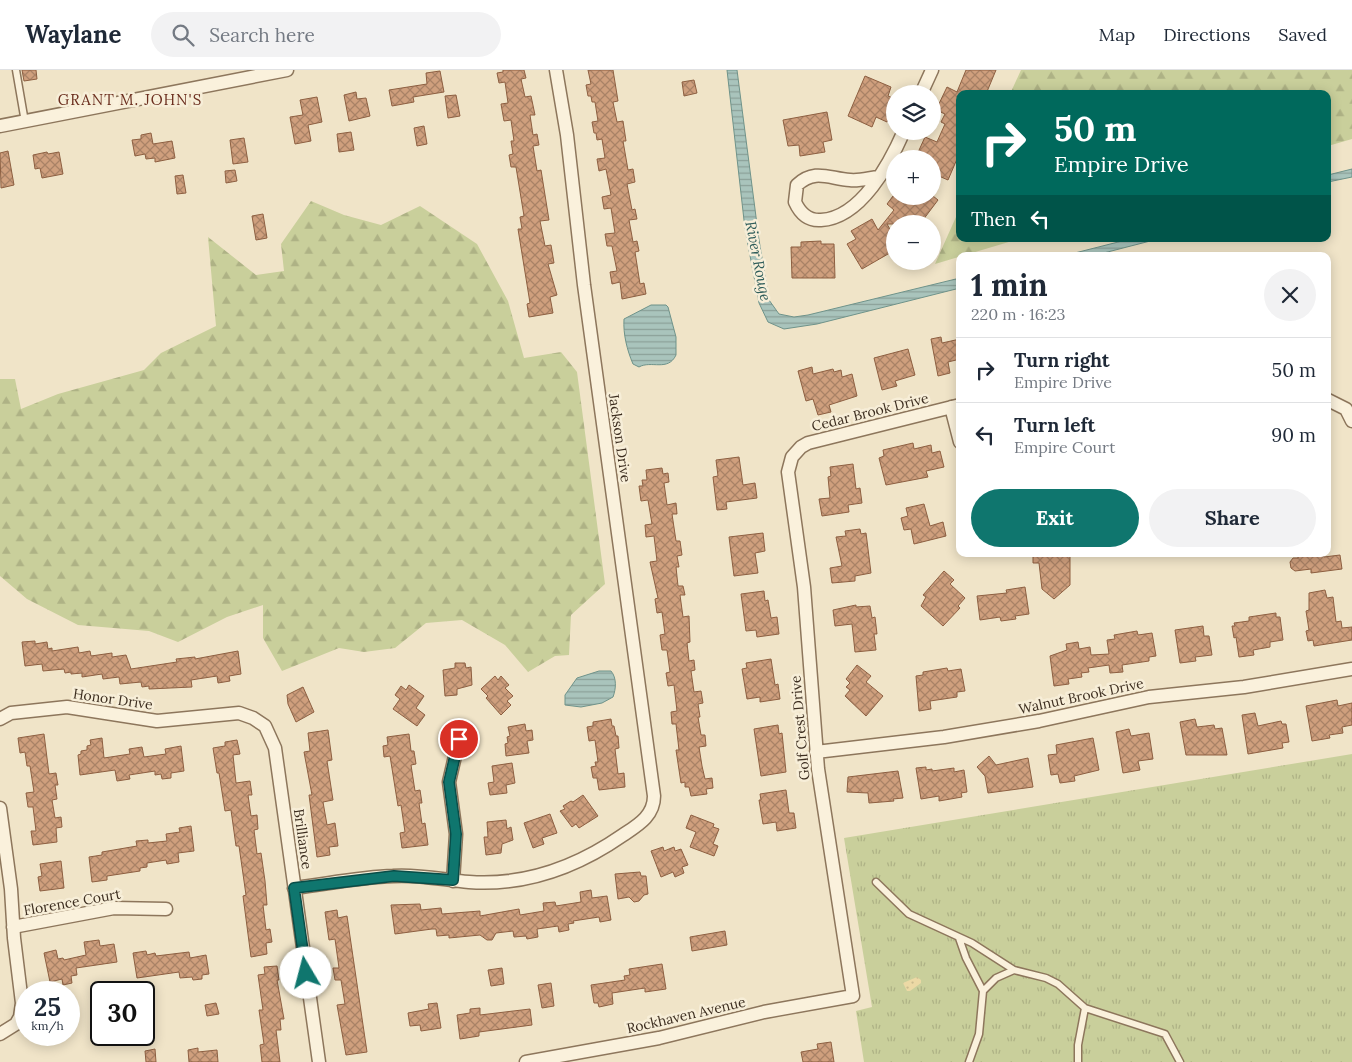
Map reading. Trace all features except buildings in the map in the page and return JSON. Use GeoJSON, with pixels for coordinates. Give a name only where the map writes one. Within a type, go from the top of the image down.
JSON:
{"type":"FeatureCollection","features":[{"type":"Feature","properties":{"kind":"street"},"geometry":{"type":"LineString","coordinates":[[0,126],[287,70]]}},
{"type":"Feature","properties":{"kind":"street","name":"Jackson Drive"},"geometry":{"type":"LineString","coordinates":[[453,880],[476,882],[515,880],[564,868],[619,838],[649,816],[653,809],[654,796],[586,295],[568,143],[556,70]]}},
{"type":"Feature","properties":{"kind":"street"},"geometry":{"type":"LineString","coordinates":[[925,85],[932,70]]}},
{"type":"Feature","properties":{"kind":"street"},"geometry":{"type":"LineString","coordinates":[[878,177],[852,180],[824,175],[808,176],[797,185],[795,202],[799,210],[812,219],[828,219],[860,200],[878,177],[893,156],[900,140]]}},
{"type":"Feature","properties":{"kind":"street"},"geometry":{"type":"LineString","coordinates":[[1331,402],[1346,409],[1352,421]]}},
{"type":"Feature","properties":{"kind":"street","name":"Cedar Brook Drive"},"geometry":{"type":"LineString","coordinates":[[792,457],[801,447],[808,443],[955,406]]}},
{"type":"Feature","properties":{"kind":"street","name":"Golf Crest Drive"},"geometry":{"type":"LineString","coordinates":[[792,457],[788,472],[804,587],[816,752],[853,996]]}},
{"type":"Feature","properties":{"kind":"street","name":"Walnut Brook Drive"},"geometry":{"type":"LineString","coordinates":[[816,752],[944,737],[1039,721],[1149,697],[1244,687],[1352,670]]}},
{"type":"Feature","properties":{"kind":"street","name":"Honor Drive"},"geometry":{"type":"LineString","coordinates":[[0,719],[17,712],[67,707],[157,721],[232,712],[253,718]]}},
{"type":"Feature","properties":{"kind":"street","name":"Brilliance"},"geometry":{"type":"LineString","coordinates":[[253,718],[265,726],[275,748],[319,1062]]}},
{"type":"Feature","properties":{"kind":"street"},"geometry":{"type":"LineString","coordinates":[[294,888],[394,876],[453,880],[456,834],[449,782],[459,739]]}},
{"type":"Feature","properties":{"kind":"street"},"geometry":{"type":"LineString","coordinates":[[0,808],[11,889],[13,927],[22,1003],[20,1017],[16,1024],[0,1034]]}},
{"type":"Feature","properties":{"kind":"street","name":"Florence Court"},"geometry":{"type":"LineString","coordinates":[[13,927],[118,908],[166,909]]}},
{"type":"Feature","properties":{"kind":"street","name":"Rockhaven Avenue"},"geometry":{"type":"LineString","coordinates":[[526,1062],[659,1038],[764,1012],[853,996]]}},
{"type":"Feature","properties":{"kind":"lane"},"geometry":{"type":"LineString","coordinates":[[16,70],[24,122]]}},
{"type":"Feature","properties":{"kind":"lane"},"geometry":{"type":"LineString","coordinates":[[876,882],[909,914],[972,943],[1014,970],[1046,978],[1058,984],[1085,1008],[1165,1034],[1180,1062]]}},
{"type":"Feature","properties":{"kind":"lane"},"geometry":{"type":"LineString","coordinates":[[959,938],[966,958],[983,990],[979,1034],[969,1062]]}},
{"type":"Feature","properties":{"kind":"lane"},"geometry":{"type":"LineString","coordinates":[[983,990],[996,978],[1014,970]]}},
{"type":"Feature","properties":{"kind":"lane"},"geometry":{"type":"LineString","coordinates":[[1078,1062],[1085,1008]]}},
{"type":"Feature","properties":{"kind":"green space"},"geometry":{"type":"Polygon","coordinates":[[[1021,70],[1352,70],[1352,139],[1331,145],[1331,90],[1012,90],[1021,70]]]}},
{"type":"Feature","properties":{"kind":"green space"},"geometry":{"type":"Polygon","coordinates":[[[311,201],[344,215],[381,225],[420,206],[477,244],[508,301],[524,358],[561,352],[577,372],[605,584],[571,615],[569,655],[555,656],[528,672],[505,645],[462,620],[426,623],[395,648],[364,652],[339,648],[282,671],[263,638],[263,605],[227,617],[178,642],[149,631],[78,625],[27,599],[0,576],[0,379],[15,379],[21,409],[58,394],[144,370],[161,353],[216,326],[208,237],[256,275],[284,271],[281,244],[311,201]]]}},
{"type":"Feature","properties":{"kind":"green space"},"geometry":{"type":"Polygon","coordinates":[[[956,217],[956,242],[1009,242],[975,252],[956,252],[956,258],[941,262],[941,251],[956,217]]]}},
{"type":"Feature","properties":{"kind":"green space"},"geometry":{"type":"Polygon","coordinates":[[[1352,754],[1352,1062],[864,1062],[856,1011],[872,1007],[844,838],[1352,754]]]}},
{"type":"Feature","properties":{"kind":"sand"},"geometry":{"type":"Polygon","coordinates":[[[917,977],[921,980],[921,983],[907,991],[903,983],[917,977]]]}},
{"type":"Feature","properties":{"kind":"water","name":"River Rouge"},"geometry":{"type":"Polygon","coordinates":[[[727,70],[737,70],[759,240],[769,300],[779,314],[794,317],[808,315],[956,279],[956,289],[817,324],[784,329],[768,322],[759,303],[745,229],[727,70]]]}},
{"type":"Feature","properties":{"kind":"water"},"geometry":{"type":"Polygon","coordinates":[[[1352,169],[1352,177],[1331,181],[1331,174],[1352,169]]]}},
{"type":"Feature","properties":{"kind":"water"},"geometry":{"type":"Polygon","coordinates":[[[1118,242],[1146,242],[1108,252],[1079,252],[1118,242]]]}},
{"type":"Feature","properties":{"kind":"water"},"geometry":{"type":"Polygon","coordinates":[[[651,305],[666,305],[668,307],[676,337],[676,355],[669,363],[639,367],[633,364],[629,353],[624,319],[651,305]]]}},
{"type":"Feature","properties":{"kind":"water"},"geometry":{"type":"Polygon","coordinates":[[[599,671],[611,671],[613,674],[615,691],[613,697],[602,703],[581,707],[565,705],[565,695],[577,678],[599,671]]]}},
{"type":"Feature","properties":{"kind":"district","name":"GRANT M. JOHN'S"},"geometry":{"type":"Point","coordinates":[130,100]}},
{"type":"Feature","properties":{"kind":"route"},"geometry":{"type":"LineString","coordinates":[[306,973],[294,888],[382,876],[412,876],[453,880],[456,834],[449,782],[451,765],[459,739]]}}]}
